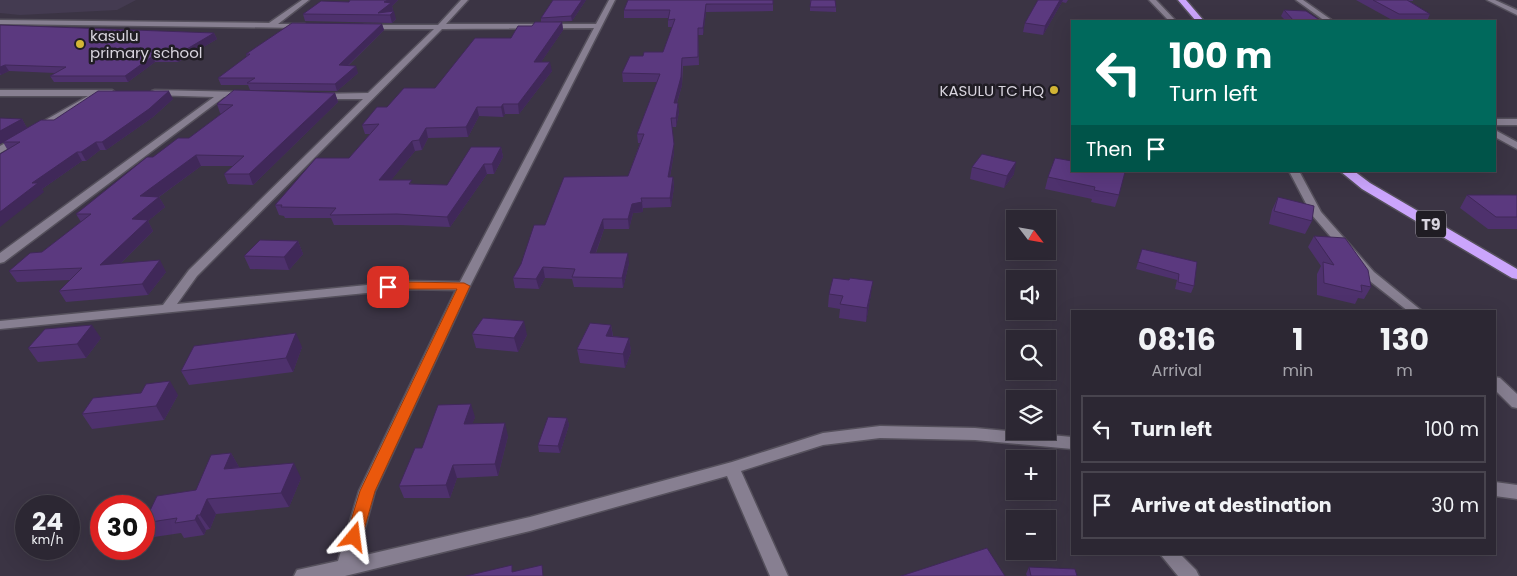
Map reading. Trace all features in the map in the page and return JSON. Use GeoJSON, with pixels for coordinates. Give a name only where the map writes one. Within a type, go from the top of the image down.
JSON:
{"type":"FeatureCollection","features":[{"type":"Feature","properties":{"kind":"highway"},"geometry":{"type":"LineString","coordinates":[[1182,0],[1199,20]]}},
{"type":"Feature","properties":{"kind":"highway","name":"T9"},"geometry":{"type":"LineString","coordinates":[[1347,172],[1366,186],[1517,275]]}},
{"type":"Feature","properties":{"kind":"street"},"geometry":{"type":"LineString","coordinates":[[270,26],[306,0]]}},
{"type":"Feature","properties":{"kind":"street"},"geometry":{"type":"LineString","coordinates":[[167,309],[193,272],[466,0]]}},
{"type":"Feature","properties":{"kind":"street"},"geometry":{"type":"LineString","coordinates":[[345,568],[367,491],[464,286],[612,0]]}},
{"type":"Feature","properties":{"kind":"street"},"geometry":{"type":"LineString","coordinates":[[1152,0],[1172,20]]}},
{"type":"Feature","properties":{"kind":"street"},"geometry":{"type":"LineString","coordinates":[[1298,0],[1328,20]]}},
{"type":"Feature","properties":{"kind":"street"},"geometry":{"type":"LineString","coordinates":[[1490,0],[1517,13]]}},
{"type":"Feature","properties":{"kind":"street"},"geometry":{"type":"LineString","coordinates":[[0,22],[308,26]]}},
{"type":"Feature","properties":{"kind":"street"},"geometry":{"type":"LineString","coordinates":[[355,27],[598,26]]}},
{"type":"Feature","properties":{"kind":"street"},"geometry":{"type":"LineString","coordinates":[[0,93],[117,93]]}},
{"type":"Feature","properties":{"kind":"street"},"geometry":{"type":"LineString","coordinates":[[0,150],[98,93]]}},
{"type":"Feature","properties":{"kind":"street"},"geometry":{"type":"LineString","coordinates":[[146,93],[253,95]]}},
{"type":"Feature","properties":{"kind":"street"},"geometry":{"type":"LineString","coordinates":[[0,259],[223,94]]}},
{"type":"Feature","properties":{"kind":"street"},"geometry":{"type":"LineString","coordinates":[[312,96],[371,96]]}},
{"type":"Feature","properties":{"kind":"street"},"geometry":{"type":"LineString","coordinates":[[1496,122],[1517,122]]}},
{"type":"Feature","properties":{"kind":"street"},"geometry":{"type":"LineString","coordinates":[[1496,134],[1517,146]]}},
{"type":"Feature","properties":{"kind":"street"},"geometry":{"type":"LineString","coordinates":[[1295,172],[1316,214],[1370,275],[1415,310]]}},
{"type":"Feature","properties":{"kind":"street"},"geometry":{"type":"LineString","coordinates":[[0,325],[407,285],[464,286]]}},
{"type":"Feature","properties":{"kind":"street"},"geometry":{"type":"LineString","coordinates":[[1496,383],[1517,403]]}},
{"type":"Feature","properties":{"kind":"street"},"geometry":{"type":"LineString","coordinates":[[303,576],[345,568],[530,524],[732,468],[823,439],[880,432],[975,434],[1071,443]]}},
{"type":"Feature","properties":{"kind":"street"},"geometry":{"type":"LineString","coordinates":[[732,468],[779,576]]}},
{"type":"Feature","properties":{"kind":"street"},"geometry":{"type":"LineString","coordinates":[[1496,489],[1517,492]]}},
{"type":"Feature","properties":{"kind":"street"},"geometry":{"type":"LineString","coordinates":[[1169,555],[1190,576]]}},
{"type":"Feature","properties":{"kind":"shaded area"},"geometry":{"type":"Polygon","coordinates":[[[0,0],[136,0],[117,10],[20,15],[0,13],[0,0]]]}},
{"type":"Feature","properties":{"kind":"building"},"geometry":{"type":"Polygon","coordinates":[[[350,0],[388,0],[384,2],[391,3],[378,13],[394,11],[390,15],[303,14],[321,1],[349,2],[350,0]]]}},
{"type":"Feature","properties":{"kind":"building"},"geometry":{"type":"Polygon","coordinates":[[[553,0],[582,0],[571,16],[541,18],[553,0]]]}},
{"type":"Feature","properties":{"kind":"building"},"geometry":{"type":"Polygon","coordinates":[[[628,0],[773,0],[773,4],[706,4],[703,28],[698,28],[698,57],[682,58],[681,77],[674,103],[678,103],[676,118],[671,118],[674,144],[668,177],[673,177],[670,198],[641,198],[642,202],[632,204],[628,219],[603,219],[590,253],[628,253],[622,278],[572,277],[575,269],[543,267],[536,279],[513,278],[521,264],[534,225],[545,225],[564,177],[628,176],[644,134],[637,134],[660,74],[622,73],[630,56],[643,56],[644,52],[663,52],[675,19],[668,20],[670,10],[624,10],[628,0]]]}},
{"type":"Feature","properties":{"kind":"building"},"geometry":{"type":"Polygon","coordinates":[[[811,0],[835,0],[836,7],[810,7],[811,0]]]}},
{"type":"Feature","properties":{"kind":"building"},"geometry":{"type":"Polygon","coordinates":[[[1038,0],[1060,0],[1045,26],[1025,23],[1038,0]]]}},
{"type":"Feature","properties":{"kind":"building"},"geometry":{"type":"Polygon","coordinates":[[[1373,0],[1407,0],[1430,14],[1399,14],[1373,0]]]}},
{"type":"Feature","properties":{"kind":"building"},"geometry":{"type":"Polygon","coordinates":[[[1284,10],[1306,11],[1320,20],[1293,20],[1284,10]]]}},
{"type":"Feature","properties":{"kind":"building"},"geometry":{"type":"Polygon","coordinates":[[[535,22],[562,22],[534,62],[550,62],[518,104],[503,104],[501,107],[477,107],[466,127],[426,128],[419,140],[412,141],[379,180],[412,180],[409,184],[447,185],[471,147],[501,147],[492,164],[484,164],[447,217],[397,214],[330,215],[336,208],[281,207],[282,205],[275,205],[316,158],[349,158],[379,124],[362,125],[377,107],[387,107],[404,88],[435,88],[475,38],[511,38],[518,26],[532,26],[535,22]]]}},
{"type":"Feature","properties":{"kind":"building"},"geometry":{"type":"Polygon","coordinates":[[[292,23],[382,24],[339,65],[356,66],[335,84],[247,83],[255,78],[218,78],[250,54],[246,54],[292,23]]]}},
{"type":"Feature","properties":{"kind":"building"},"geometry":{"type":"Polygon","coordinates":[[[0,25],[214,33],[175,56],[153,56],[125,76],[50,76],[66,67],[5,65],[0,67],[0,25]]]}},
{"type":"Feature","properties":{"kind":"building"},"geometry":{"type":"Polygon","coordinates":[[[234,90],[335,93],[249,174],[224,174],[244,156],[196,155],[140,196],[159,197],[132,219],[148,220],[100,265],[160,260],[142,284],[59,291],[82,268],[9,271],[30,253],[42,252],[91,214],[76,214],[147,157],[153,157],[178,138],[189,138],[233,105],[217,104],[234,90]]]}},
{"type":"Feature","properties":{"kind":"building"},"geometry":{"type":"Polygon","coordinates":[[[98,91],[169,91],[149,109],[102,142],[96,142],[81,152],[77,152],[32,183],[38,183],[0,212],[0,154],[20,142],[3,142],[41,120],[54,120],[98,91]]]}},
{"type":"Feature","properties":{"kind":"building"},"geometry":{"type":"Polygon","coordinates":[[[0,118],[22,119],[0,131],[0,118]]]}},
{"type":"Feature","properties":{"kind":"building"},"geometry":{"type":"Polygon","coordinates":[[[982,154],[1016,162],[1007,176],[972,167],[982,154]]]}},
{"type":"Feature","properties":{"kind":"building"},"geometry":{"type":"Polygon","coordinates":[[[1055,158],[1071,161],[1071,172],[1125,172],[1119,195],[1094,190],[1095,187],[1048,177],[1055,158]]]}},
{"type":"Feature","properties":{"kind":"building"},"geometry":{"type":"Polygon","coordinates":[[[1467,195],[1517,195],[1517,217],[1496,217],[1467,195]]]}},
{"type":"Feature","properties":{"kind":"building"},"geometry":{"type":"Polygon","coordinates":[[[1278,197],[1314,206],[1312,221],[1274,211],[1278,197]]]}},
{"type":"Feature","properties":{"kind":"building"},"geometry":{"type":"Polygon","coordinates":[[[1314,236],[1345,238],[1368,270],[1371,287],[1361,285],[1362,292],[1324,283],[1323,262],[1334,265],[1314,236]]]}},
{"type":"Feature","properties":{"kind":"building"},"geometry":{"type":"Polygon","coordinates":[[[260,240],[298,241],[284,257],[244,256],[260,240]]]}},
{"type":"Feature","properties":{"kind":"building"},"geometry":{"type":"Polygon","coordinates":[[[1142,249],[1197,262],[1194,286],[1178,282],[1179,274],[1138,262],[1142,249]]]}},
{"type":"Feature","properties":{"kind":"building"},"geometry":{"type":"Polygon","coordinates":[[[833,278],[873,281],[867,308],[840,304],[843,296],[829,294],[833,278]]]}},
{"type":"Feature","properties":{"kind":"building"},"geometry":{"type":"Polygon","coordinates":[[[483,318],[524,321],[514,338],[472,334],[483,318]]]}},
{"type":"Feature","properties":{"kind":"building"},"geometry":{"type":"Polygon","coordinates":[[[590,323],[611,325],[606,336],[629,338],[623,354],[577,349],[590,323]]]}},
{"type":"Feature","properties":{"kind":"building"},"geometry":{"type":"Polygon","coordinates":[[[92,325],[77,344],[28,348],[45,329],[92,325]]]}},
{"type":"Feature","properties":{"kind":"building"},"geometry":{"type":"Polygon","coordinates":[[[296,333],[286,358],[181,371],[194,346],[296,333]]]}},
{"type":"Feature","properties":{"kind":"building"},"geometry":{"type":"Polygon","coordinates":[[[170,381],[156,406],[82,414],[93,398],[141,393],[146,384],[170,381]]]}},
{"type":"Feature","properties":{"kind":"building"},"geometry":{"type":"Polygon","coordinates":[[[471,404],[464,424],[505,423],[495,464],[453,465],[446,485],[399,486],[415,448],[422,448],[438,405],[471,404]]]}},
{"type":"Feature","properties":{"kind":"building"},"geometry":{"type":"Polygon","coordinates":[[[548,417],[567,418],[558,446],[538,445],[548,417]]]}},
{"type":"Feature","properties":{"kind":"building"},"geometry":{"type":"Polygon","coordinates":[[[231,453],[224,469],[294,463],[281,493],[207,499],[200,515],[197,515],[195,520],[175,523],[177,518],[155,521],[155,500],[157,496],[196,490],[211,455],[231,453]]]}},
{"type":"Feature","properties":{"kind":"building"},"geometry":{"type":"Polygon","coordinates":[[[987,548],[1005,576],[901,576],[987,548]]]}},
{"type":"Feature","properties":{"kind":"building"},"geometry":{"type":"Polygon","coordinates":[[[512,565],[512,572],[542,565],[543,576],[466,576],[512,565]]]}},
{"type":"Feature","properties":{"kind":"building"},"geometry":{"type":"Polygon","coordinates":[[[1029,567],[1075,569],[1077,576],[1031,576],[1029,567]]]}},
{"type":"Feature","properties":{"kind":"place","name":"kasulu primary school"},"geometry":{"type":"Point","coordinates":[80,44]}},
{"type":"Feature","properties":{"kind":"place","name":"KASULU TC HQ"},"geometry":{"type":"Point","coordinates":[1054,90]}},
{"type":"Feature","properties":{"kind":"route"},"geometry":{"type":"LineString","coordinates":[[354,537],[367,491],[464,286],[407,285],[388,287]]}}]}
